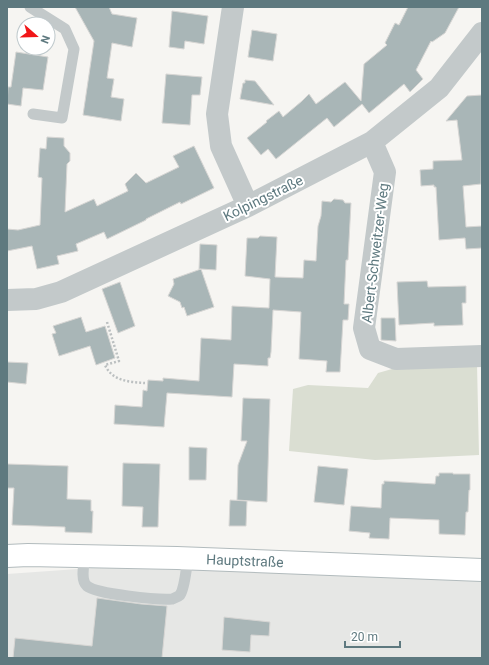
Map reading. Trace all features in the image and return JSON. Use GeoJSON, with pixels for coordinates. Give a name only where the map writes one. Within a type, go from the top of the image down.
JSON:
{"type":"FeatureCollection","features":[{"type":"Feature","properties":{"kind":"main road","name":"Hauptstraße"},"geometry":{"type":"LineString","coordinates":[[7,556],[28,555],[188,559],[482,570]]}},
{"type":"Feature","properties":{"kind":"street"},"geometry":{"type":"LineString","coordinates":[[237,10],[217,114],[221,146],[248,206]]}},
{"type":"Feature","properties":{"kind":"street","name":"Kolpingstraße"},"geometry":{"type":"LineString","coordinates":[[7,300],[36,299],[61,292],[248,206],[372,142],[439,88],[482,33]]}},
{"type":"Feature","properties":{"kind":"street","name":"Albert-Schweitzer-Weg"},"geometry":{"type":"LineString","coordinates":[[372,142],[386,172],[364,328],[370,349],[396,359],[482,356]]}},
{"type":"Feature","properties":{"kind":"lane"},"geometry":{"type":"LineString","coordinates":[[30,7],[64,30],[74,48],[62,118],[33,114]]}},
{"type":"Feature","properties":{"kind":"lane"},"geometry":{"type":"LineString","coordinates":[[85,556],[83,580],[87,586],[130,596],[173,599],[180,595],[188,559]]}},
{"type":"Feature","properties":{"kind":"path"},"geometry":{"type":"LineString","coordinates":[[107,322],[119,360],[105,365],[108,372],[127,382],[145,383]]}},
{"type":"Feature","properties":{"kind":"shaded area"},"geometry":{"type":"Polygon","coordinates":[[[477,364],[479,455],[375,460],[289,451],[293,389],[308,385],[368,388],[378,373],[392,369],[477,364]]]}},
{"type":"Feature","properties":{"kind":"shaded area"},"geometry":{"type":"Polygon","coordinates":[[[106,567],[482,575],[482,658],[7,658],[7,574],[106,567]]]}},
{"type":"Feature","properties":{"kind":"building"},"geometry":{"type":"Polygon","coordinates":[[[75,7],[109,7],[112,14],[137,18],[132,47],[112,43],[107,78],[114,79],[111,97],[124,99],[121,121],[83,115],[94,41],[75,7]]]}},
{"type":"Feature","properties":{"kind":"building"},"geometry":{"type":"Polygon","coordinates":[[[408,7],[459,7],[445,33],[432,42],[431,41],[416,70],[423,79],[410,92],[404,84],[369,113],[362,104],[334,127],[327,118],[276,159],[268,149],[261,155],[247,138],[279,111],[283,117],[309,94],[316,104],[345,82],[361,101],[364,64],[387,45],[385,43],[395,23],[399,25],[408,7]]]}},
{"type":"Feature","properties":{"kind":"building"},"geometry":{"type":"Polygon","coordinates":[[[172,11],[208,16],[204,44],[185,41],[184,49],[169,47],[172,11]]]}},
{"type":"Feature","properties":{"kind":"building"},"geometry":{"type":"Polygon","coordinates":[[[252,30],[277,34],[273,61],[248,57],[252,30]]]}},
{"type":"Feature","properties":{"kind":"building"},"geometry":{"type":"Polygon","coordinates":[[[16,52],[16,56],[48,57],[43,90],[23,88],[21,106],[7,104],[8,87],[11,87],[16,52]]]}},
{"type":"Feature","properties":{"kind":"building"},"geometry":{"type":"Polygon","coordinates":[[[166,74],[202,77],[200,95],[192,95],[190,125],[162,123],[166,74]]]}},
{"type":"Feature","properties":{"kind":"building"},"geometry":{"type":"Polygon","coordinates":[[[245,80],[255,81],[274,105],[240,99],[245,80]]]}},
{"type":"Feature","properties":{"kind":"building"},"geometry":{"type":"Polygon","coordinates":[[[482,95],[481,184],[463,186],[466,227],[482,226],[482,248],[466,249],[465,238],[439,240],[436,187],[434,187],[434,185],[421,186],[420,170],[433,169],[433,161],[462,160],[457,120],[446,121],[467,96],[482,95]]]}},
{"type":"Feature","properties":{"kind":"building"},"geometry":{"type":"Polygon","coordinates":[[[47,137],[64,138],[64,146],[70,153],[70,161],[67,164],[65,212],[94,199],[97,206],[128,191],[125,184],[136,173],[146,183],[179,167],[173,156],[194,146],[214,188],[181,204],[180,202],[107,239],[104,232],[76,244],[78,251],[57,256],[59,264],[37,269],[32,246],[7,251],[7,229],[18,230],[40,225],[42,178],[38,177],[40,148],[46,149],[47,137]]]}},
{"type":"Feature","properties":{"kind":"building"},"geometry":{"type":"Polygon","coordinates":[[[334,199],[343,200],[345,203],[351,203],[344,304],[349,304],[348,320],[343,320],[340,372],[326,372],[327,361],[299,359],[301,312],[273,310],[271,352],[270,358],[268,358],[268,366],[234,364],[232,397],[167,393],[164,427],[114,424],[115,405],[142,407],[143,390],[147,391],[148,380],[163,381],[163,378],[199,381],[201,338],[231,340],[232,306],[269,308],[270,279],[245,276],[247,238],[258,238],[260,236],[277,237],[275,277],[303,278],[304,260],[316,261],[318,226],[321,216],[322,201],[331,202],[334,199]]]}},
{"type":"Feature","properties":{"kind":"building"},"geometry":{"type":"Polygon","coordinates":[[[200,244],[217,245],[216,270],[199,269],[200,244]]]}},
{"type":"Feature","properties":{"kind":"building"},"geometry":{"type":"Polygon","coordinates":[[[201,269],[214,307],[187,316],[184,307],[182,308],[180,302],[168,296],[174,284],[173,279],[201,269]]]}},
{"type":"Feature","properties":{"kind":"building"},"geometry":{"type":"Polygon","coordinates":[[[427,281],[428,287],[466,286],[466,303],[462,303],[463,325],[434,326],[434,323],[399,325],[397,282],[427,281]]]}},
{"type":"Feature","properties":{"kind":"building"},"geometry":{"type":"Polygon","coordinates":[[[120,282],[135,326],[118,333],[102,289],[120,282]]]}},
{"type":"Feature","properties":{"kind":"building"},"geometry":{"type":"Polygon","coordinates":[[[81,317],[86,332],[105,326],[115,358],[96,365],[90,346],[59,356],[52,334],[56,333],[53,326],[81,317]]]}},
{"type":"Feature","properties":{"kind":"building"},"geometry":{"type":"Polygon","coordinates":[[[381,318],[395,318],[396,341],[381,340],[381,318]]]}},
{"type":"Feature","properties":{"kind":"building"},"geometry":{"type":"Polygon","coordinates":[[[7,362],[28,363],[26,384],[7,382],[7,362]]]}},
{"type":"Feature","properties":{"kind":"building"},"geometry":{"type":"Polygon","coordinates":[[[243,398],[270,399],[267,502],[237,500],[238,465],[247,441],[241,441],[243,398]]]}},
{"type":"Feature","properties":{"kind":"building"},"geometry":{"type":"Polygon","coordinates":[[[189,447],[207,448],[206,480],[189,480],[189,447]]]}},
{"type":"Feature","properties":{"kind":"building"},"geometry":{"type":"Polygon","coordinates":[[[123,463],[160,464],[158,527],[142,527],[143,507],[122,506],[123,463]]]}},
{"type":"Feature","properties":{"kind":"building"},"geometry":{"type":"Polygon","coordinates":[[[7,464],[68,466],[67,499],[91,500],[91,511],[93,511],[92,533],[65,532],[65,527],[12,525],[14,488],[7,488],[7,464]]]}},
{"type":"Feature","properties":{"kind":"building"},"geometry":{"type":"Polygon","coordinates":[[[318,466],[348,469],[344,505],[314,502],[318,466]]]}},
{"type":"Feature","properties":{"kind":"building"},"geometry":{"type":"Polygon","coordinates":[[[439,473],[470,474],[470,490],[468,512],[466,512],[465,535],[439,534],[439,520],[390,518],[389,539],[369,538],[370,533],[349,531],[351,506],[381,508],[382,484],[384,484],[384,481],[435,484],[436,476],[439,476],[439,473]]]}},
{"type":"Feature","properties":{"kind":"building"},"geometry":{"type":"Polygon","coordinates":[[[230,500],[247,501],[246,526],[229,526],[230,500]]]}},
{"type":"Feature","properties":{"kind":"building"},"geometry":{"type":"Polygon","coordinates":[[[97,598],[167,606],[162,658],[13,658],[15,638],[92,646],[97,598]]]}},
{"type":"Feature","properties":{"kind":"building"},"geometry":{"type":"Polygon","coordinates":[[[224,617],[270,622],[269,636],[251,635],[250,652],[222,650],[224,617]]]}}]}
